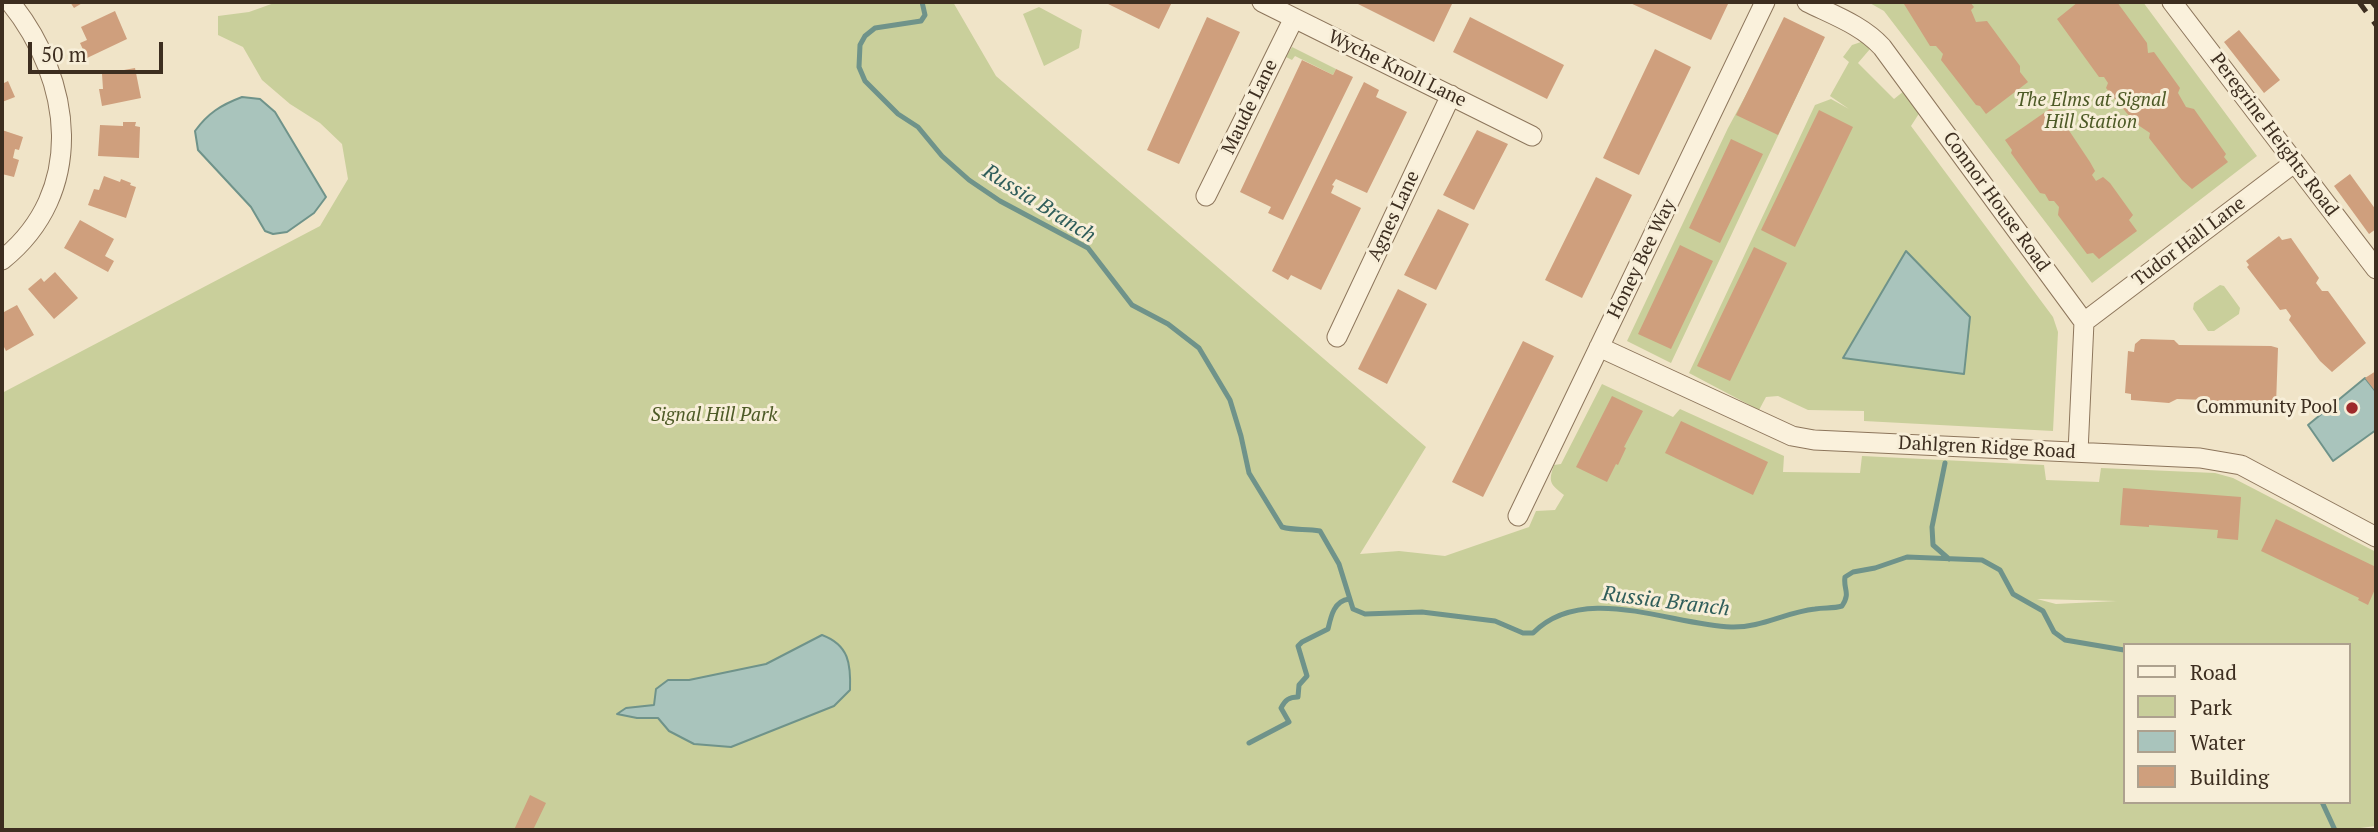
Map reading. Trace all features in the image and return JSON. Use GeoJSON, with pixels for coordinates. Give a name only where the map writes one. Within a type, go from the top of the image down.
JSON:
{"type":"FeatureCollection","features":[{"type":"Feature","properties":{"kind":"street"},"geometry":{"type":"LineString","coordinates":[[2,260],[33,228],[48,202],[57,178],[62,148],[62,116],[55,84],[41,47],[10,2]]}},
{"type":"Feature","properties":{"kind":"street","name":"Wyche Knoll Lane"},"geometry":{"type":"LineString","coordinates":[[1262,2],[1532,136]]}},
{"type":"Feature","properties":{"kind":"street","name":"Honey Bee Way"},"geometry":{"type":"LineString","coordinates":[[1518,516],[1765,2]]}},
{"type":"Feature","properties":{"kind":"street","name":"Connor House Road"},"geometry":{"type":"LineString","coordinates":[[1807,2],[1862,30],[1882,47],[2084,322]]}},
{"type":"Feature","properties":{"kind":"street","name":"Peregrine Heights Road"},"geometry":{"type":"LineString","coordinates":[[2172,2],[2376,269]]}},
{"type":"Feature","properties":{"kind":"street","name":"Maude Lane"},"geometry":{"type":"LineString","coordinates":[[1206,196],[1294,18]]}},
{"type":"Feature","properties":{"kind":"street","name":"Agnes Lane"},"geometry":{"type":"LineString","coordinates":[[1337,337],[1451,95]]}},
{"type":"Feature","properties":{"kind":"street","name":"Tudor Hall Lane"},"geometry":{"type":"LineString","coordinates":[[2084,322],[2294,163]]}},
{"type":"Feature","properties":{"kind":"street"},"geometry":{"type":"LineString","coordinates":[[2078,452],[2084,322]]}},
{"type":"Feature","properties":{"kind":"street","name":"Dahlgren Ridge Road"},"geometry":{"type":"LineString","coordinates":[[1600,347],[1780,432],[1796,437],[2200,458],[2241,465],[2376,537]]}},
{"type":"Feature","properties":{"kind":"green space","name":"Signal Hill Park"},"geometry":{"type":"Polygon","coordinates":[[[277,2],[953,2],[996,76],[1426,447],[1360,554],[1399,551],[1445,556],[1529,527],[1536,511],[1555,510],[1564,495],[1552,482],[1554,465],[1561,464],[1602,384],[1673,417],[1680,409],[1784,456],[1783,472],[1860,473],[1862,456],[2044,465],[2046,480],[2099,482],[2101,468],[2215,473],[2233,478],[2376,552],[2376,826],[2345,830],[2,830],[2,393],[320,226],[348,179],[342,144],[320,123],[290,104],[262,80],[243,47],[218,35],[218,16],[249,12],[277,2]],[[2037,599],[2056,604],[2116,601],[2037,599]]]}},
{"type":"Feature","properties":{"kind":"green space","name":"The Elms at Signal Hill Station"},"geometry":{"type":"Polygon","coordinates":[[[1868,2],[2143,2],[2257,156],[2092,283],[1884,11],[1868,2]]]}},
{"type":"Feature","properties":{"kind":"green space"},"geometry":{"type":"Polygon","coordinates":[[[1039,7],[1082,30],[1079,48],[1044,66],[1023,14],[1039,7]]]}},
{"type":"Feature","properties":{"kind":"green space"},"geometry":{"type":"Polygon","coordinates":[[[1786,21],[1824,38],[1671,363],[1627,341],[1728,128],[1786,21]]]}},
{"type":"Feature","properties":{"kind":"green space"},"geometry":{"type":"Polygon","coordinates":[[[1864,41],[1870,49],[1858,63],[1894,99],[1904,91],[1920,112],[1911,126],[2053,317],[2058,332],[2053,431],[1864,421],[1864,411],[1808,410],[1778,396],[1766,397],[1759,410],[1689,373],[1815,105],[1831,99],[1849,109],[1830,96],[1849,62],[1843,57],[1852,45],[1864,41]]]}},
{"type":"Feature","properties":{"kind":"green space"},"geometry":{"type":"Polygon","coordinates":[[[1292,47],[1336,69],[1333,75],[1295,56],[1292,60],[1286,57],[1292,47]]]}},
{"type":"Feature","properties":{"kind":"green space"},"geometry":{"type":"Polygon","coordinates":[[[2220,285],[2224,286],[2240,308],[2239,314],[2214,331],[2208,331],[2193,309],[2194,303],[2220,285]]]}},
{"type":"Feature","properties":{"kind":"water"},"geometry":{"type":"Polygon","coordinates":[[[242,97],[260,99],[275,112],[326,197],[314,213],[287,232],[273,234],[265,231],[251,207],[198,150],[195,131],[216,110],[242,97]]]}},
{"type":"Feature","properties":{"kind":"water"},"geometry":{"type":"Polygon","coordinates":[[[1906,251],[1970,317],[1964,374],[1843,358],[1906,251]]]}},
{"type":"Feature","properties":{"kind":"water","name":"Community Pool"},"geometry":{"type":"Polygon","coordinates":[[[2365,378],[2376,392],[2376,430],[2333,461],[2308,425],[2365,378]]]}},
{"type":"Feature","properties":{"kind":"water"},"geometry":{"type":"Polygon","coordinates":[[[822,635],[843,650],[849,664],[850,690],[834,706],[731,747],[694,744],[669,731],[658,718],[617,714],[626,708],[654,705],[656,689],[668,680],[689,680],[766,664],[822,635]]]}},
{"type":"Feature","properties":{"kind":"building"},"geometry":{"type":"Polygon","coordinates":[[[70,2],[84,2],[74,8],[70,2]]]}},
{"type":"Feature","properties":{"kind":"building"},"geometry":{"type":"Polygon","coordinates":[[[1104,2],[1172,2],[1159,29],[1104,2]]]}},
{"type":"Feature","properties":{"kind":"building"},"geometry":{"type":"Polygon","coordinates":[[[1354,2],[1447,2],[1452,4],[1434,42],[1354,2]]]}},
{"type":"Feature","properties":{"kind":"building"},"geometry":{"type":"Polygon","coordinates":[[[1628,2],[1722,2],[1728,4],[1711,40],[1628,2]]]}},
{"type":"Feature","properties":{"kind":"building"},"geometry":{"type":"Polygon","coordinates":[[[1970,2],[1974,7],[1971,10],[1976,22],[1987,21],[2020,66],[2020,72],[2028,82],[1986,114],[1941,60],[1943,54],[1936,46],[1930,46],[1904,4],[1970,2]]]}},
{"type":"Feature","properties":{"kind":"building"},"geometry":{"type":"Polygon","coordinates":[[[2078,2],[2117,2],[2147,43],[2148,53],[2154,52],[2180,88],[2178,93],[2186,107],[2194,109],[2226,154],[2224,157],[2228,162],[2192,189],[2182,180],[2149,138],[2150,133],[2135,123],[2106,88],[2108,83],[2104,77],[2099,77],[2057,19],[2078,2]]]}},
{"type":"Feature","properties":{"kind":"building"},"geometry":{"type":"Polygon","coordinates":[[[115,11],[127,39],[87,58],[80,43],[87,40],[81,27],[115,11]]]}},
{"type":"Feature","properties":{"kind":"building"},"geometry":{"type":"Polygon","coordinates":[[[1207,17],[1240,32],[1179,164],[1147,150],[1207,17]]]}},
{"type":"Feature","properties":{"kind":"building"},"geometry":{"type":"Polygon","coordinates":[[[1470,17],[1564,65],[1547,99],[1453,52],[1470,17]]]}},
{"type":"Feature","properties":{"kind":"building"},"geometry":{"type":"Polygon","coordinates":[[[1784,17],[1825,37],[1778,135],[1736,115],[1784,17]]]}},
{"type":"Feature","properties":{"kind":"building"},"geometry":{"type":"Polygon","coordinates":[[[2239,30],[2280,80],[2264,93],[2224,42],[2239,30]]]}},
{"type":"Feature","properties":{"kind":"building"},"geometry":{"type":"Polygon","coordinates":[[[1655,49],[1691,67],[1639,175],[1603,158],[1655,49]]]}},
{"type":"Feature","properties":{"kind":"building"},"geometry":{"type":"Polygon","coordinates":[[[1302,60],[1333,75],[1336,69],[1353,77],[1283,220],[1268,213],[1271,207],[1240,192],[1302,60]]]}},
{"type":"Feature","properties":{"kind":"building"},"geometry":{"type":"Polygon","coordinates":[[[135,68],[141,98],[102,106],[99,89],[103,89],[102,74],[135,68]]]}},
{"type":"Feature","properties":{"kind":"building"},"geometry":{"type":"Polygon","coordinates":[[[8,81],[15,97],[2,102],[2,84],[8,81]]]}},
{"type":"Feature","properties":{"kind":"building"},"geometry":{"type":"Polygon","coordinates":[[[1364,82],[1379,90],[1376,97],[1407,112],[1367,193],[1336,179],[1332,185],[1334,186],[1331,193],[1361,208],[1321,290],[1291,275],[1288,280],[1272,271],[1364,82]]]}},
{"type":"Feature","properties":{"kind":"building"},"geometry":{"type":"Polygon","coordinates":[[[2051,108],[2090,162],[2096,181],[2103,177],[2110,183],[2133,215],[2129,220],[2137,231],[2099,259],[2093,253],[2087,254],[2058,215],[2059,207],[2054,201],[2049,201],[2045,194],[2040,193],[2011,153],[2012,150],[2005,140],[2051,108]]]}},
{"type":"Feature","properties":{"kind":"building"},"geometry":{"type":"Polygon","coordinates":[[[1819,110],[1853,127],[1795,247],[1761,230],[1819,110]]]}},
{"type":"Feature","properties":{"kind":"building"},"geometry":{"type":"Polygon","coordinates":[[[123,122],[136,122],[135,126],[140,127],[139,158],[98,156],[100,125],[123,126],[123,122]]]}},
{"type":"Feature","properties":{"kind":"building"},"geometry":{"type":"Polygon","coordinates":[[[2,130],[23,137],[19,150],[15,149],[13,158],[19,160],[14,177],[2,174],[2,130]]]}},
{"type":"Feature","properties":{"kind":"building"},"geometry":{"type":"Polygon","coordinates":[[[1477,130],[1508,144],[1474,210],[1443,195],[1477,130]]]}},
{"type":"Feature","properties":{"kind":"building"},"geometry":{"type":"Polygon","coordinates":[[[1731,139],[1763,154],[1720,243],[1689,228],[1731,139]]]}},
{"type":"Feature","properties":{"kind":"building"},"geometry":{"type":"Polygon","coordinates":[[[2350,174],[2376,210],[2376,229],[2369,234],[2334,186],[2350,174]]]}},
{"type":"Feature","properties":{"kind":"building"},"geometry":{"type":"Polygon","coordinates":[[[104,176],[120,182],[121,179],[136,187],[126,218],[88,205],[94,189],[99,190],[104,176]]]}},
{"type":"Feature","properties":{"kind":"building"},"geometry":{"type":"Polygon","coordinates":[[[1596,177],[1632,195],[1582,298],[1545,280],[1596,177]]]}},
{"type":"Feature","properties":{"kind":"building"},"geometry":{"type":"Polygon","coordinates":[[[1438,209],[1469,224],[1436,290],[1404,275],[1438,209]]]}},
{"type":"Feature","properties":{"kind":"building"},"geometry":{"type":"Polygon","coordinates":[[[80,220],[114,239],[105,256],[114,261],[108,272],[64,248],[80,220]]]}},
{"type":"Feature","properties":{"kind":"building"},"geometry":{"type":"Polygon","coordinates":[[[2279,236],[2282,240],[2291,238],[2319,278],[2316,283],[2322,291],[2328,291],[2366,343],[2332,372],[2320,361],[2289,320],[2291,316],[2286,309],[2280,310],[2247,267],[2249,265],[2246,261],[2279,236]]]}},
{"type":"Feature","properties":{"kind":"building"},"geometry":{"type":"Polygon","coordinates":[[[1680,245],[1713,261],[1671,349],[1638,334],[1680,245]]]}},
{"type":"Feature","properties":{"kind":"building"},"geometry":{"type":"Polygon","coordinates":[[[1754,247],[1787,263],[1730,381],[1697,366],[1754,247]]]}},
{"type":"Feature","properties":{"kind":"building"},"geometry":{"type":"Polygon","coordinates":[[[55,272],[78,298],[54,319],[28,289],[41,278],[44,282],[55,272]]]}},
{"type":"Feature","properties":{"kind":"building"},"geometry":{"type":"Polygon","coordinates":[[[1398,289],[1427,304],[1387,384],[1358,369],[1398,289]]]}},
{"type":"Feature","properties":{"kind":"building"},"geometry":{"type":"Polygon","coordinates":[[[17,305],[34,335],[6,351],[2,343],[2,308],[4,312],[17,305]]]}},
{"type":"Feature","properties":{"kind":"building"},"geometry":{"type":"Polygon","coordinates":[[[2141,339],[2174,340],[2179,345],[2278,348],[2276,405],[2209,403],[2207,400],[2177,399],[2169,403],[2131,400],[2131,394],[2125,393],[2128,351],[2134,352],[2135,344],[2141,339]]]}},
{"type":"Feature","properties":{"kind":"building"},"geometry":{"type":"Polygon","coordinates":[[[1523,341],[1554,356],[1483,497],[1452,482],[1523,341]]]}},
{"type":"Feature","properties":{"kind":"building"},"geometry":{"type":"Polygon","coordinates":[[[2376,371],[2376,392],[2365,378],[2376,371]]]}},
{"type":"Feature","properties":{"kind":"building"},"geometry":{"type":"Polygon","coordinates":[[[1612,396],[1643,411],[1624,447],[1626,448],[1618,465],[1616,464],[1607,482],[1576,467],[1612,396]]]}},
{"type":"Feature","properties":{"kind":"building"},"geometry":{"type":"Polygon","coordinates":[[[1681,421],[1768,462],[1753,495],[1665,453],[1681,421]]]}},
{"type":"Feature","properties":{"kind":"building"},"geometry":{"type":"Polygon","coordinates":[[[2123,488],[2241,497],[2238,540],[2217,538],[2218,530],[2120,525],[2123,488]]]}},
{"type":"Feature","properties":{"kind":"building"},"geometry":{"type":"Polygon","coordinates":[[[2276,519],[2376,567],[2376,587],[2368,605],[2358,600],[2359,598],[2261,551],[2276,519]]]}},
{"type":"Feature","properties":{"kind":"building"},"geometry":{"type":"Polygon","coordinates":[[[530,795],[546,803],[533,830],[514,830],[530,795]]]}},
{"type":"Feature","properties":{"kind":"waterway","name":"Russia Branch"},"geometry":{"type":"LineString","coordinates":[[922,2],[925,15],[921,21],[875,28],[865,36],[860,45],[859,67],[865,81],[898,114],[918,127],[942,156],[969,180],[1000,201],[1088,248],[1132,305],[1168,324],[1199,348],[1230,400],[1249,473],[1282,527],[1320,531],[1339,564],[1353,609],[1365,614],[1422,612],[1495,621],[1523,633],[1533,633],[1553,618],[1577,610],[1602,608],[1628,610],[1707,625],[1742,627],[1804,611],[1842,606],[1846,594],[1845,577],[1853,572],[1907,557],[1982,560],[2000,570],[2013,594],[2043,611],[2054,632],[2065,640],[2122,650]]}},
{"type":"Feature","properties":{"kind":"waterway"},"geometry":{"type":"LineString","coordinates":[[1945,463],[1932,527],[1933,545],[1949,559]]}},
{"type":"Feature","properties":{"kind":"waterway"},"geometry":{"type":"LineString","coordinates":[[1249,743],[1289,722],[1281,708],[1288,700],[1298,697],[1299,685],[1307,676],[1298,646],[1328,629],[1337,606],[1349,599]]}},
{"type":"Feature","properties":{"kind":"waterway","name":"Russia Branch"},"geometry":{"type":"LineString","coordinates":[[2323,804],[2335,830]]}},
{"type":"Feature","properties":{"kind":"railway"},"geometry":{"type":"LineString","coordinates":[[2359,2],[2376,25]]}},
{"type":"Feature","properties":{"kind":"railway"},"geometry":{"type":"LineString","coordinates":[[2372,2],[2376,7]]}},
{"type":"Feature","properties":{"kind":"place","name":"Community Pool"},"geometry":{"type":"Point","coordinates":[2352,408]}}]}
